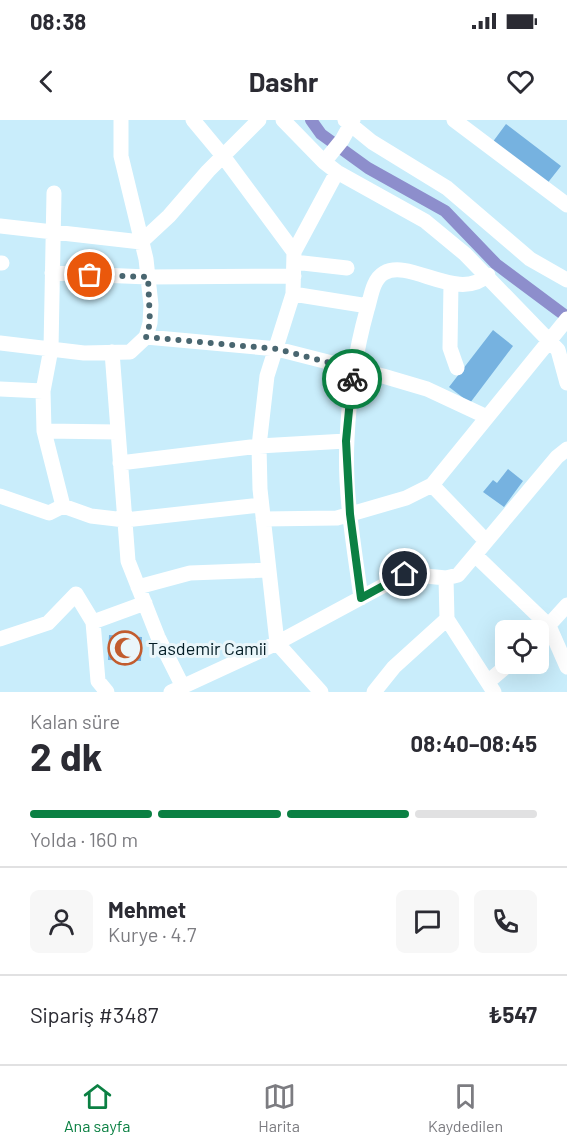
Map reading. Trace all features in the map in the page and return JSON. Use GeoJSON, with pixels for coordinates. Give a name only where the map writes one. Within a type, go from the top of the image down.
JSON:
{"type":"FeatureCollection","features":[{"type":"Feature","properties":{"kind":"street"},"geometry":{"type":"LineString","coordinates":[[0,343],[84,353],[130,352],[146,337],[150,323],[146,259],[121,156],[121,120]]}},
{"type":"Feature","properties":{"kind":"street"},"geometry":{"type":"LineString","coordinates":[[193,120],[224,156],[294,263]]}},
{"type":"Feature","properties":{"kind":"street"},"geometry":{"type":"LineString","coordinates":[[0,226],[141,242],[169,216],[259,120]]}},
{"type":"Feature","properties":{"kind":"street"},"geometry":{"type":"LineString","coordinates":[[283,120],[327,159],[337,172],[425,221],[488,275],[558,350],[567,384]]}},
{"type":"Feature","properties":{"kind":"street"},"geometry":{"type":"LineString","coordinates":[[454,120],[567,205]]}},
{"type":"Feature","properties":{"kind":"street"},"geometry":{"type":"LineString","coordinates":[[327,159],[342,140],[350,122],[372,142],[447,188],[530,259],[567,280]]}},
{"type":"Feature","properties":{"kind":"street"},"geometry":{"type":"LineString","coordinates":[[321,692],[277,643],[262,512],[260,446],[267,376],[293,294],[294,263],[337,172]]}},
{"type":"Feature","properties":{"kind":"street"},"geometry":{"type":"LineString","coordinates":[[54,193],[51,348],[43,391],[44,431],[63,506]]}},
{"type":"Feature","properties":{"kind":"street"},"geometry":{"type":"LineString","coordinates":[[52,273],[148,277],[294,263],[347,268]]}},
{"type":"Feature","properties":{"kind":"street"},"geometry":{"type":"LineString","coordinates":[[361,598],[350,514],[346,441],[357,344],[370,293],[383,273],[391,271],[413,273],[452,284],[473,285],[481,282],[488,275]]}},
{"type":"Feature","properties":{"kind":"street"},"geometry":{"type":"LineString","coordinates":[[452,284],[450,348],[457,368]]}},
{"type":"Feature","properties":{"kind":"street"},"geometry":{"type":"LineString","coordinates":[[293,294],[368,306]]}},
{"type":"Feature","properties":{"kind":"street"},"geometry":{"type":"LineString","coordinates":[[0,496],[50,513],[63,506],[91,516],[124,520],[262,512],[337,518],[406,498],[432,485],[567,319]]}},
{"type":"Feature","properties":{"kind":"street"},"geometry":{"type":"LineString","coordinates":[[146,337],[277,349],[427,389],[487,417]]}},
{"type":"Feature","properties":{"kind":"street"},"geometry":{"type":"LineString","coordinates":[[112,352],[128,561],[177,689],[277,643],[405,574],[446,578],[458,575],[557,457],[567,449]]}},
{"type":"Feature","properties":{"kind":"street"},"geometry":{"type":"LineString","coordinates":[[0,389],[43,391]]}},
{"type":"Feature","properties":{"kind":"street"},"geometry":{"type":"LineString","coordinates":[[44,431],[118,432]]}},
{"type":"Feature","properties":{"kind":"street"},"geometry":{"type":"LineString","coordinates":[[120,463],[260,446],[346,441]]}},
{"type":"Feature","properties":{"kind":"street"},"geometry":{"type":"LineString","coordinates":[[432,485],[486,541]]}},
{"type":"Feature","properties":{"kind":"street"},"geometry":{"type":"LineString","coordinates":[[475,555],[533,620]]}},
{"type":"Feature","properties":{"kind":"street"},"geometry":{"type":"LineString","coordinates":[[138,587],[190,573],[268,570]]}},
{"type":"Feature","properties":{"kind":"street"},"geometry":{"type":"LineString","coordinates":[[446,578],[447,619],[491,687],[501,674]]}},
{"type":"Feature","properties":{"kind":"street"},"geometry":{"type":"LineString","coordinates":[[0,639],[48,623],[76,594],[93,622],[98,681],[106,692]]}},
{"type":"Feature","properties":{"kind":"street"},"geometry":{"type":"LineString","coordinates":[[93,622],[145,603]]}},
{"type":"Feature","properties":{"kind":"street"},"geometry":{"type":"LineString","coordinates":[[549,626],[567,605]]}},
{"type":"Feature","properties":{"kind":"street"},"geometry":{"type":"LineString","coordinates":[[374,692],[394,667],[447,619]]}},
{"type":"Feature","properties":{"kind":"street"},"geometry":{"type":"LineString","coordinates":[[549,640],[567,667]]}},
{"type":"Feature","properties":{"kind":"building"},"geometry":{"type":"Polygon","coordinates":[[[506,124],[561,166],[546,185],[492,143],[506,124]]]}},
{"type":"Feature","properties":{"kind":"building"},"geometry":{"type":"Polygon","coordinates":[[[493,330],[513,346],[470,403],[449,387],[493,330]]]}},
{"type":"Feature","properties":{"kind":"building"},"geometry":{"type":"Polygon","coordinates":[[[508,469],[523,481],[504,507],[483,492],[493,480],[497,483],[508,469]]]}},
{"type":"Feature","properties":{"kind":"building","name":"Tasdemir Camii"},"geometry":{"type":"Polygon","coordinates":[[[109,635],[142,637],[141,661],[108,660],[109,635]]]}},
{"type":"Feature","properties":{"kind":"waterway"},"geometry":{"type":"LineString","coordinates":[[311,120],[321,134],[368,168],[445,211],[496,264],[567,317]]}},
{"type":"Feature","properties":{"kind":"way so far"},"geometry":{"type":"LineString","coordinates":[[90,275],[148,277],[151,305],[146,337],[277,349],[353,369],[352,379]]}},
{"type":"Feature","properties":{"kind":"place","name":"Tasdemir Camii"},"geometry":{"type":"Point","coordinates":[125,648]}},
{"type":"Feature","properties":{"kind":"route"},"geometry":{"type":"LineString","coordinates":[[352,379],[346,441],[350,514],[361,598],[405,574]]}}]}
